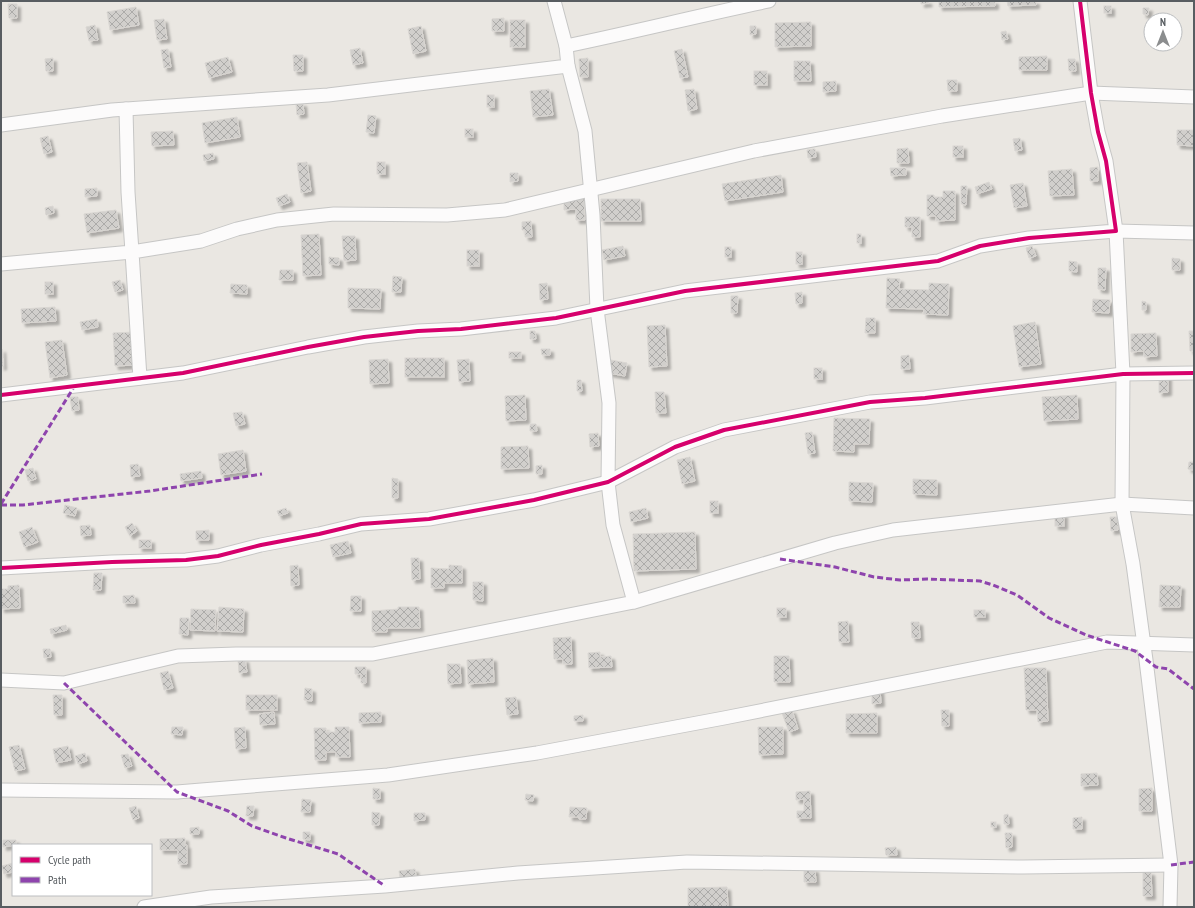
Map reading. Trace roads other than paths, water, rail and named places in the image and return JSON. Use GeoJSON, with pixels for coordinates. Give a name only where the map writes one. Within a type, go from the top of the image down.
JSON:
{"type":"FeatureCollection","features":[{"type":"Feature","properties":{"kind":"street"},"geometry":{"type":"LineString","coordinates":[[554,1],[566,46],[568,66],[585,131],[591,189],[597,309],[609,403],[608,482],[613,525],[634,602]]}},
{"type":"Feature","properties":{"kind":"street"},"geometry":{"type":"LineString","coordinates":[[566,46],[769,1]]}},
{"type":"Feature","properties":{"kind":"street"},"geometry":{"type":"LineString","coordinates":[[1080,1],[1091,93],[1098,132],[1106,161],[1116,231],[1123,374],[1122,504],[1133,564],[1144,644],[1171,865],[1170,907]]}},
{"type":"Feature","properties":{"kind":"street"},"geometry":{"type":"LineString","coordinates":[[1,125],[126,109],[328,95],[568,66]]}},
{"type":"Feature","properties":{"kind":"street"},"geometry":{"type":"LineString","coordinates":[[1,264],[132,252],[201,241],[237,229],[276,220],[334,214],[447,215],[505,210],[778,147],[942,116],[1091,93],[1194,97]]}},
{"type":"Feature","properties":{"kind":"street"},"geometry":{"type":"LineString","coordinates":[[126,109],[128,192],[140,378]]}},
{"type":"Feature","properties":{"kind":"street"},"geometry":{"type":"LineString","coordinates":[[1,395],[183,373],[364,337],[418,330],[461,330],[556,318],[685,291],[938,261],[980,246],[1029,238],[1116,231],[1194,233]]}},
{"type":"Feature","properties":{"kind":"street"},"geometry":{"type":"LineString","coordinates":[[1,568],[186,560],[218,556],[261,545],[361,524],[429,518],[534,500],[608,482],[675,447],[724,430],[870,402],[925,398],[1123,374],[1194,373]]}},
{"type":"Feature","properties":{"kind":"street"},"geometry":{"type":"LineString","coordinates":[[1,680],[64,683],[178,656],[236,654],[373,654],[634,602],[835,543],[893,530],[1122,504],[1194,508]]}},
{"type":"Feature","properties":{"kind":"street"},"geometry":{"type":"LineString","coordinates":[[1,790],[177,792],[388,775],[537,753],[1107,642],[1194,645]]}},
{"type":"Feature","properties":{"kind":"street"},"geometry":{"type":"LineString","coordinates":[[144,907],[211,897],[378,886],[518,873],[687,862],[1023,867],[1171,865]]}}]}
